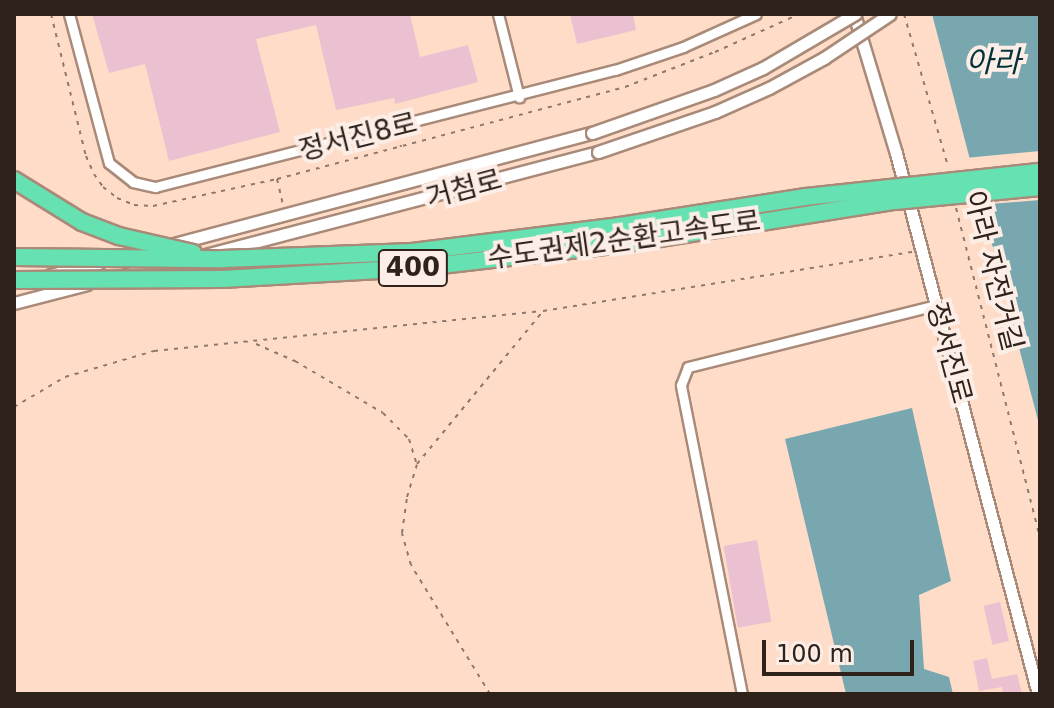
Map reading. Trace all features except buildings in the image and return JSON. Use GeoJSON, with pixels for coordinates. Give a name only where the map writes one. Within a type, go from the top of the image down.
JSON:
{"type":"FeatureCollection","features":[{"type":"Feature","properties":{"kind":"highway","name":"수도권제2순환고속도로"},"geometry":{"type":"LineString","coordinates":[[14,257],[222,259],[412,252],[620,226],[821,195],[1040,172]]}},
{"type":"Feature","properties":{"kind":"highway"},"geometry":{"type":"LineString","coordinates":[[14,180],[94,226],[119,236],[222,259]]}},
{"type":"Feature","properties":{"kind":"highway","name":"수도권제2순환고속도로"},"geometry":{"type":"LineString","coordinates":[[14,282],[222,279],[415,268],[622,244],[895,201],[1040,187]]}},
{"type":"Feature","properties":{"kind":"street","name":"정서진8로"},"geometry":{"type":"LineString","coordinates":[[69,14],[104,151],[115,171],[133,182],[170,185],[519,97],[683,47],[756,14]]}},
{"type":"Feature","properties":{"kind":"street"},"geometry":{"type":"LineString","coordinates":[[498,14],[519,97]]}},
{"type":"Feature","properties":{"kind":"street","name":"거첨로"},"geometry":{"type":"LineString","coordinates":[[14,282],[286,217],[592,133],[714,90],[763,68],[854,14]]}},
{"type":"Feature","properties":{"kind":"street","name":"정서진로"},"geometry":{"type":"LineString","coordinates":[[854,14],[922,250],[1038,694]]}},
{"type":"Feature","properties":{"kind":"street","name":"거첨로"},"geometry":{"type":"LineString","coordinates":[[14,303],[598,152],[691,121],[769,88],[824,58],[890,14]]}},
{"type":"Feature","properties":{"kind":"street"},"geometry":{"type":"LineString","coordinates":[[742,694],[681,385],[688,367],[936,305]]}},
{"type":"Feature","properties":{"kind":"path","name":"아라 자전거길"},"geometry":{"type":"LineString","coordinates":[[904,14],[950,177]]}},
{"type":"Feature","properties":{"kind":"path"},"geometry":{"type":"LineString","coordinates":[[397,126],[401,147]]}},
{"type":"Feature","properties":{"kind":"path"},"geometry":{"type":"LineString","coordinates":[[277,179],[286,217]]}},
{"type":"Feature","properties":{"kind":"path","name":"아라 자전거길"},"geometry":{"type":"LineString","coordinates":[[955,203],[1040,538]]}},
{"type":"Feature","properties":{"kind":"path"},"geometry":{"type":"LineString","coordinates":[[14,407],[65,377],[154,351],[543,311],[922,250]]}},
{"type":"Feature","properties":{"kind":"path"},"geometry":{"type":"LineString","coordinates":[[490,694],[411,565],[402,533],[417,464],[543,311]]}},
{"type":"Feature","properties":{"kind":"path"},"geometry":{"type":"LineString","coordinates":[[254,343],[295,361],[383,413],[409,439],[417,464]]}},
{"type":"Feature","properties":{"kind":"water","name":"아라"},"geometry":{"type":"Polygon","coordinates":[[[932,14],[1040,14],[1040,428],[932,14]]]}},
{"type":"Feature","properties":{"kind":"water"},"geometry":{"type":"Polygon","coordinates":[[[912,408],[951,581],[919,595],[924,669],[949,677],[953,694],[846,694],[785,439],[912,408]]]}},
{"type":"Feature","properties":{"kind":"pier"},"geometry":{"type":"Polygon","coordinates":[[[1040,151],[1040,200],[978,205],[965,158],[1040,151]]]}}]}
